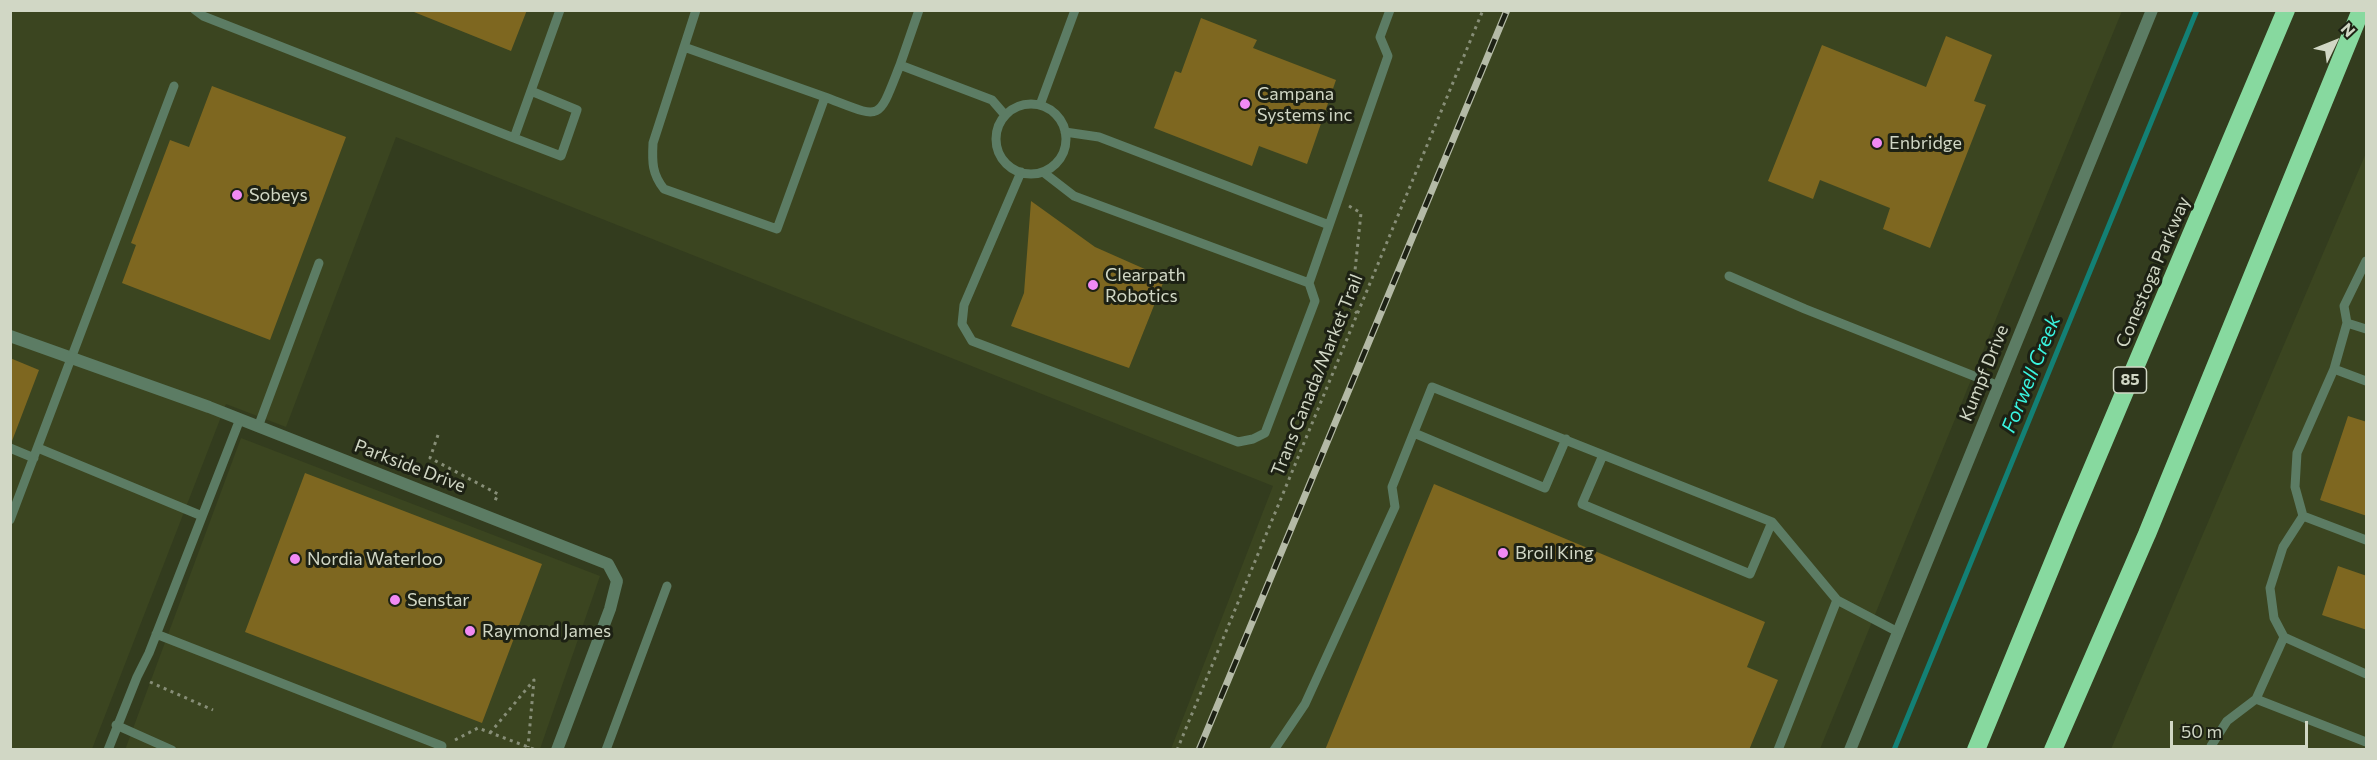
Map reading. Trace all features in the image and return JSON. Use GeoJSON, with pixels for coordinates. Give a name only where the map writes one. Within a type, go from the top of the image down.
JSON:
{"type":"FeatureCollection","features":[{"type":"Feature","properties":{"kind":"highway","name":"Conestoga Parkway"},"geometry":{"type":"LineString","coordinates":[[1976,750],[2286,10]]}},
{"type":"Feature","properties":{"kind":"highway"},"geometry":{"type":"LineString","coordinates":[[2053,750],[2147,534],[2361,10]]}},
{"type":"Feature","properties":{"kind":"street","name":"Kumpf Drive"},"geometry":{"type":"LineString","coordinates":[[1850,750],[2152,10]]}},
{"type":"Feature","properties":{"kind":"street","name":"Parkside Drive"},"geometry":{"type":"LineString","coordinates":[[10,336],[240,419],[608,564],[617,580],[610,609],[557,750]]}},
{"type":"Feature","properties":{"kind":"lane"},"geometry":{"type":"LineString","coordinates":[[195,10],[203,16],[561,156],[577,110],[531,91]]}},
{"type":"Feature","properties":{"kind":"lane"},"geometry":{"type":"LineString","coordinates":[[514,138],[560,10]]}},
{"type":"Feature","properties":{"kind":"lane"},"geometry":{"type":"LineString","coordinates":[[696,10],[653,143],[652,165],[657,181],[664,189],[777,229],[825,97]]}},
{"type":"Feature","properties":{"kind":"lane"},"geometry":{"type":"LineString","coordinates":[[684,47],[868,113],[876,112],[883,107],[919,10]]}},
{"type":"Feature","properties":{"kind":"lane"},"geometry":{"type":"LineString","coordinates":[[1040,105],[1075,10]]}},
{"type":"Feature","properties":{"kind":"lane"},"geometry":{"type":"LineString","coordinates":[[1021,172],[964,305],[962,324],[972,341],[1238,442],[1253,439],[1265,433],[1315,301],[1309,283],[1388,56],[1380,37],[1390,10]]}},
{"type":"Feature","properties":{"kind":"lane"},"geometry":{"type":"LineString","coordinates":[[900,65],[992,100],[1005,115]]}},
{"type":"Feature","properties":{"kind":"lane"},"geometry":{"type":"LineString","coordinates":[[10,520],[174,86]]}},
{"type":"Feature","properties":{"kind":"lane"},"geometry":{"type":"LineString","coordinates":[[1028,104],[1040,105],[1056,115],[1065,132],[1066,144],[1055,164],[1043,172],[1032,174],[1021,172],[1001,157],[997,147],[999,126],[1005,115],[1016,107],[1028,104]]}},
{"type":"Feature","properties":{"kind":"lane"},"geometry":{"type":"LineString","coordinates":[[1065,132],[1099,137],[1329,225]]}},
{"type":"Feature","properties":{"kind":"lane"},"geometry":{"type":"LineString","coordinates":[[1043,172],[1074,196],[1309,283]]}},
{"type":"Feature","properties":{"kind":"lane"},"geometry":{"type":"LineString","coordinates":[[2367,261],[2344,306],[2347,323],[2334,369],[2297,453],[2295,487],[2303,516],[2283,547],[2270,588],[2274,618],[2284,638],[2367,674]]}},
{"type":"Feature","properties":{"kind":"lane"},"geometry":{"type":"LineString","coordinates":[[258,427],[319,263]]}},
{"type":"Feature","properties":{"kind":"lane"},"geometry":{"type":"LineString","coordinates":[[1729,276],[1795,305],[1999,386]]}},
{"type":"Feature","properties":{"kind":"lane"},"geometry":{"type":"LineString","coordinates":[[2347,323],[2367,329]]}},
{"type":"Feature","properties":{"kind":"lane"},"geometry":{"type":"LineString","coordinates":[[2334,369],[2367,381]]}},
{"type":"Feature","properties":{"kind":"lane"},"geometry":{"type":"LineString","coordinates":[[1274,750],[1305,704],[1395,507],[1392,487],[1432,387],[1772,522],[1837,600],[1898,632]]}},
{"type":"Feature","properties":{"kind":"lane"},"geometry":{"type":"LineString","coordinates":[[108,750],[116,724],[156,634],[240,419]]}},
{"type":"Feature","properties":{"kind":"lane"},"geometry":{"type":"LineString","coordinates":[[1414,433],[1545,488],[1566,439]]}},
{"type":"Feature","properties":{"kind":"lane"},"geometry":{"type":"LineString","coordinates":[[10,448],[36,453],[202,516]]}},
{"type":"Feature","properties":{"kind":"lane"},"geometry":{"type":"LineString","coordinates":[[1603,455],[1582,504],[1750,574],[1772,522]]}},
{"type":"Feature","properties":{"kind":"lane"},"geometry":{"type":"LineString","coordinates":[[2303,516],[2367,540]]}},
{"type":"Feature","properties":{"kind":"lane"},"geometry":{"type":"LineString","coordinates":[[606,750],[667,586]]}},
{"type":"Feature","properties":{"kind":"lane"},"geometry":{"type":"LineString","coordinates":[[1778,750],[1837,600]]}},
{"type":"Feature","properties":{"kind":"lane"},"geometry":{"type":"LineString","coordinates":[[156,634],[441,748]]}},
{"type":"Feature","properties":{"kind":"lane"},"geometry":{"type":"LineString","coordinates":[[2211,750],[2211,746],[2227,721],[2256,699],[2284,638]]}},
{"type":"Feature","properties":{"kind":"lane"},"geometry":{"type":"LineString","coordinates":[[2256,699],[2367,742]]}},
{"type":"Feature","properties":{"kind":"lane"},"geometry":{"type":"LineString","coordinates":[[116,724],[155,746],[172,750]]}},
{"type":"Feature","properties":{"kind":"path","name":"Trans Canada/Market Trail"},"geometry":{"type":"LineString","coordinates":[[1178,750],[1483,10]]}},
{"type":"Feature","properties":{"kind":"path"},"geometry":{"type":"LineString","coordinates":[[1338,200],[1361,213],[1354,280],[1344,303],[1357,313]]}},
{"type":"Feature","properties":{"kind":"path"},"geometry":{"type":"LineString","coordinates":[[438,435],[430,458],[498,494],[494,503]]}},
{"type":"Feature","properties":{"kind":"path"},"geometry":{"type":"LineString","coordinates":[[137,677],[213,710]]}},
{"type":"Feature","properties":{"kind":"path"},"geometry":{"type":"LineString","coordinates":[[490,733],[534,680],[528,747]]}},
{"type":"Feature","properties":{"kind":"path"},"geometry":{"type":"LineString","coordinates":[[441,748],[478,728],[536,750]]}},
{"type":"Feature","properties":{"kind":"shaded area"},"geometry":{"type":"Polygon","coordinates":[[[10,11],[2122,11],[1820,749],[1171,749],[1273,486],[396,137],[286,427],[226,404],[92,749],[11,750],[10,11]]]}},
{"type":"Feature","properties":{"kind":"shaded area"},"geometry":{"type":"Polygon","coordinates":[[[2366,153],[2366,749],[2111,749],[2366,153]]]}},
{"type":"Feature","properties":{"kind":"shaded area"},"geometry":{"type":"Polygon","coordinates":[[[241,438],[600,576],[540,749],[125,750],[241,438]]]}},
{"type":"Feature","properties":{"kind":"building"},"geometry":{"type":"Polygon","coordinates":[[[409,10],[527,10],[511,51],[409,10]]]}},
{"type":"Feature","properties":{"kind":"building","name":"Campana Systems inc"},"geometry":{"type":"Polygon","coordinates":[[[1201,18],[1257,40],[1253,48],[1336,80],[1307,164],[1259,146],[1252,166],[1154,128],[1175,71],[1181,73],[1201,18]]]}},
{"type":"Feature","properties":{"kind":"building","name":"Enbridge"},"geometry":{"type":"Polygon","coordinates":[[[1946,36],[1992,55],[1974,101],[1986,105],[1930,248],[1883,229],[1890,208],[1820,180],[1813,199],[1768,181],[1822,45],[1926,87],[1946,36]]]}},
{"type":"Feature","properties":{"kind":"building","name":"Sobeys"},"geometry":{"type":"Polygon","coordinates":[[[212,86],[346,137],[270,340],[122,283],[136,245],[131,243],[170,140],[189,147],[212,86]]]}},
{"type":"Feature","properties":{"kind":"building","name":"Clearpath Robotics"},"geometry":{"type":"Polygon","coordinates":[[[1031,201],[1095,247],[1165,278],[1129,368],[1011,326],[1024,293],[1031,201]]]}},
{"type":"Feature","properties":{"kind":"building"},"geometry":{"type":"Polygon","coordinates":[[[10,358],[39,370],[12,441],[10,441],[10,358]]]}},
{"type":"Feature","properties":{"kind":"building"},"geometry":{"type":"Polygon","coordinates":[[[2348,416],[2367,422],[2367,516],[2320,500],[2348,416]]]}},
{"type":"Feature","properties":{"kind":"building"},"geometry":{"type":"Polygon","coordinates":[[[305,473],[542,564],[482,723],[245,632],[305,473]]]}},
{"type":"Feature","properties":{"kind":"building","name":"Broil King"},"geometry":{"type":"Polygon","coordinates":[[[1434,484],[1765,622],[1747,667],[1778,680],[1749,750],[1325,750],[1434,484]]]}},
{"type":"Feature","properties":{"kind":"building"},"geometry":{"type":"Polygon","coordinates":[[[2338,566],[2367,576],[2367,630],[2322,615],[2338,566]]]}},
{"type":"Feature","properties":{"kind":"waterway","name":"Forwell Creek"},"geometry":{"type":"LineString","coordinates":[[1894,750],[2197,10]]}},
{"type":"Feature","properties":{"kind":"railway"},"geometry":{"type":"LineString","coordinates":[[1199,750],[1507,10]]}},
{"type":"Feature","properties":{"kind":"place","name":"Campana Systems inc"},"geometry":{"type":"Point","coordinates":[1245,104]}},
{"type":"Feature","properties":{"kind":"place","name":"Enbridge"},"geometry":{"type":"Point","coordinates":[1877,143]}},
{"type":"Feature","properties":{"kind":"place","name":"Sobeys"},"geometry":{"type":"Point","coordinates":[237,195]}},
{"type":"Feature","properties":{"kind":"place","name":"Clearpath Robotics"},"geometry":{"type":"Point","coordinates":[1093,285]}},
{"type":"Feature","properties":{"kind":"place","name":"Broil King"},"geometry":{"type":"Point","coordinates":[1503,553]}},
{"type":"Feature","properties":{"kind":"place","name":"Nordia Waterloo"},"geometry":{"type":"Point","coordinates":[295,559]}},
{"type":"Feature","properties":{"kind":"place","name":"Senstar"},"geometry":{"type":"Point","coordinates":[395,600]}},
{"type":"Feature","properties":{"kind":"place","name":"Raymond James"},"geometry":{"type":"Point","coordinates":[470,631]}}]}
